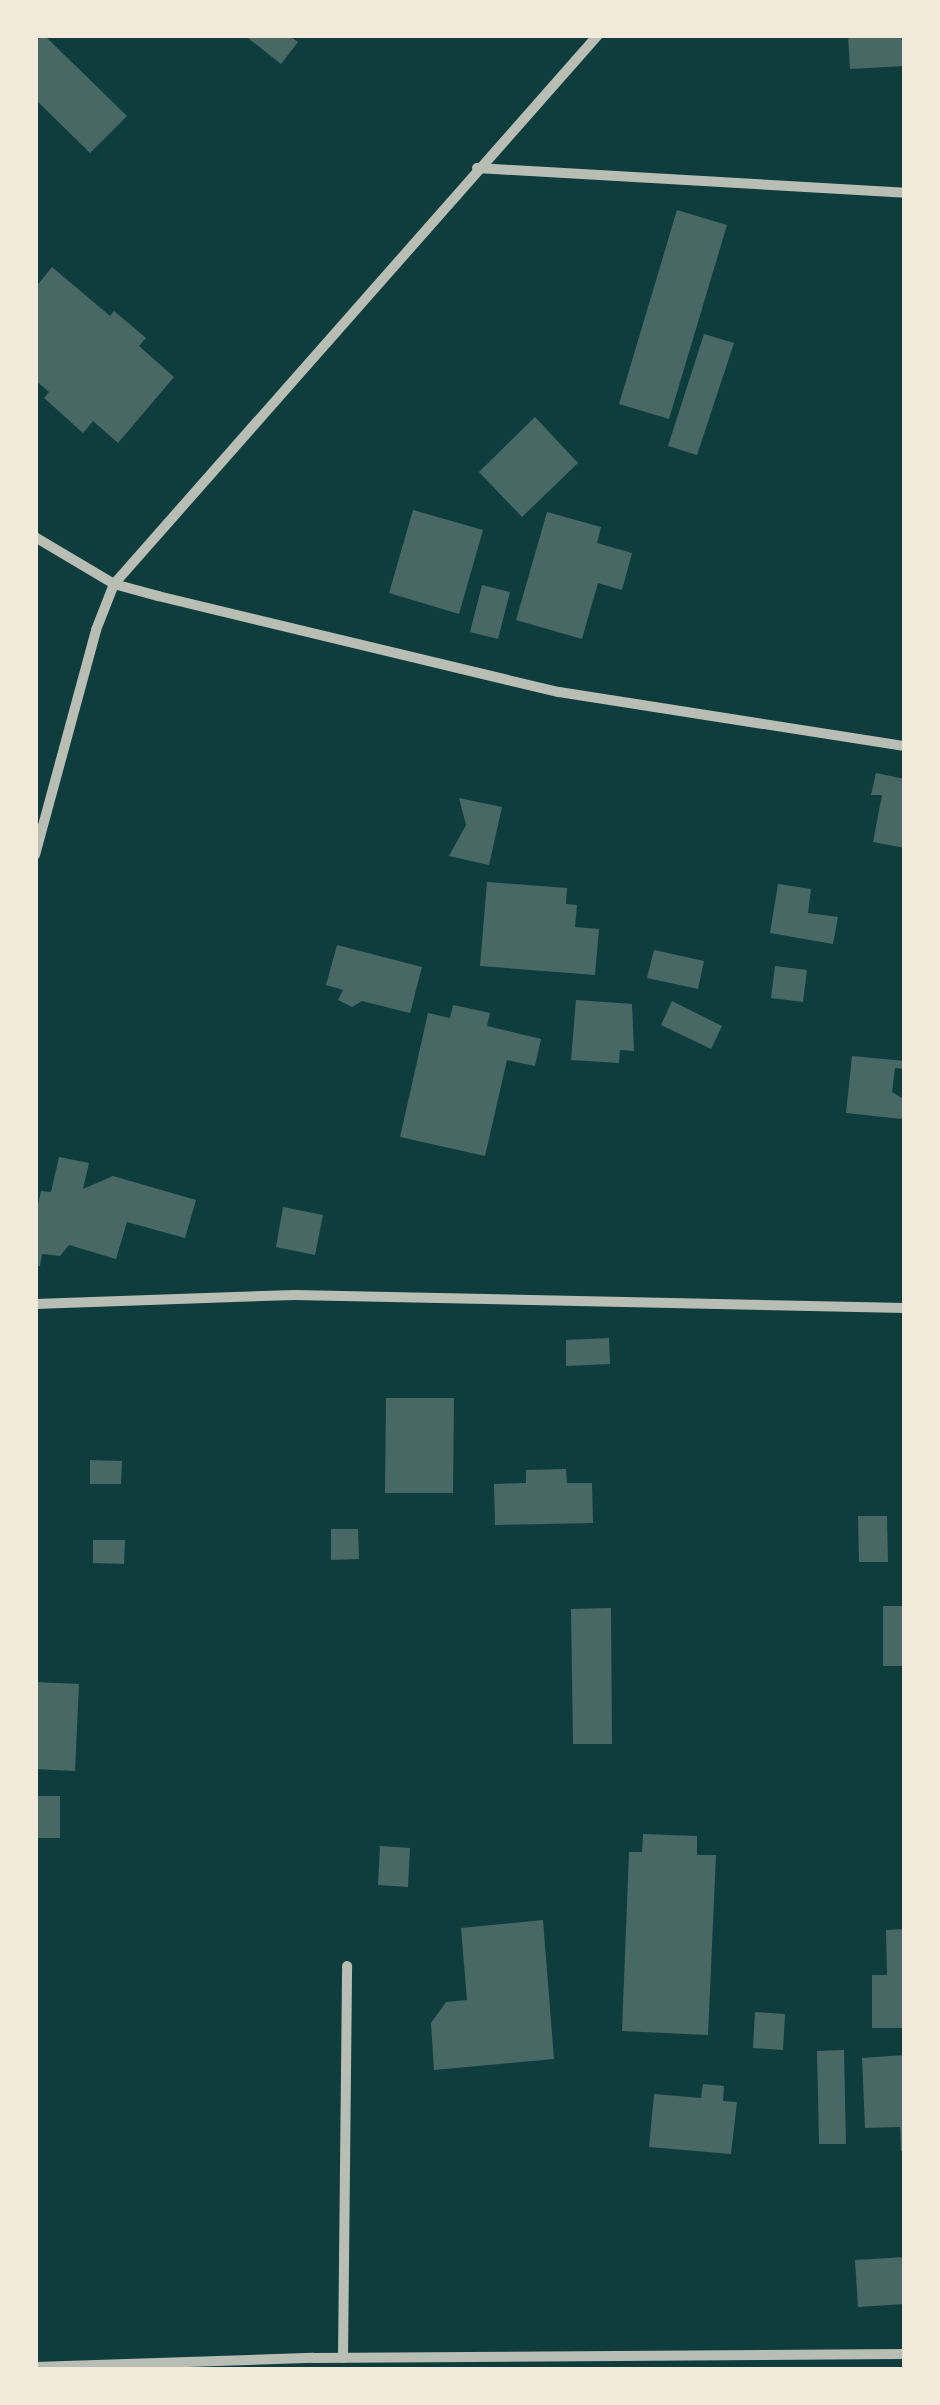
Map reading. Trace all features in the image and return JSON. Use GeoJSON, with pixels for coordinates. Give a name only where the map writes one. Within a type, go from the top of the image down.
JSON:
{"type":"FeatureCollection","features":[{"type":"Feature","properties":{"kind":"street"},"geometry":{"type":"LineString","coordinates":[[35,855],[96,630],[114,584],[598,35]]}},
{"type":"Feature","properties":{"kind":"street"},"geometry":{"type":"LineString","coordinates":[[477,168],[905,193]]}},
{"type":"Feature","properties":{"kind":"street"},"geometry":{"type":"LineString","coordinates":[[35,537],[114,584],[559,692],[905,746]]}},
{"type":"Feature","properties":{"kind":"street"},"geometry":{"type":"LineString","coordinates":[[35,1304],[294,1295],[905,1308]]}},
{"type":"Feature","properties":{"kind":"street"},"geometry":{"type":"LineString","coordinates":[[343,2358],[348,1966]]}},
{"type":"Feature","properties":{"kind":"street"},"geometry":{"type":"LineString","coordinates":[[35,2367],[343,2358],[905,2354]]}},
{"type":"Feature","properties":{"kind":"building"},"geometry":{"type":"Polygon","coordinates":[[[38,35],[44,35],[127,116],[90,153],[35,99],[38,35]]]}},
{"type":"Feature","properties":{"kind":"building"},"geometry":{"type":"Polygon","coordinates":[[[244,35],[288,35],[298,42],[281,64],[244,35]]]}},
{"type":"Feature","properties":{"kind":"building"},"geometry":{"type":"Polygon","coordinates":[[[848,35],[905,35],[905,66],[850,69],[848,35]]]}},
{"type":"Feature","properties":{"kind":"building"},"geometry":{"type":"Polygon","coordinates":[[[677,210],[727,225],[669,419],[619,404],[677,210]]]}},
{"type":"Feature","properties":{"kind":"building"},"geometry":{"type":"Polygon","coordinates":[[[52,267],[110,316],[114,311],[146,338],[139,346],[174,377],[118,443],[93,421],[83,433],[44,398],[49,392],[35,380],[35,288],[52,267]]]}},
{"type":"Feature","properties":{"kind":"building"},"geometry":{"type":"Polygon","coordinates":[[[704,334],[734,343],[697,455],[668,446],[704,334]]]}},
{"type":"Feature","properties":{"kind":"building"},"geometry":{"type":"Polygon","coordinates":[[[535,417],[578,463],[522,517],[479,472],[535,417]]]}},
{"type":"Feature","properties":{"kind":"building"},"geometry":{"type":"Polygon","coordinates":[[[413,510],[483,530],[459,614],[389,593],[413,510]]]}},
{"type":"Feature","properties":{"kind":"building"},"geometry":{"type":"Polygon","coordinates":[[[547,512],[601,527],[597,543],[632,553],[622,590],[598,583],[582,639],[516,620],[547,512]]]}},
{"type":"Feature","properties":{"kind":"building"},"geometry":{"type":"Polygon","coordinates":[[[482,585],[510,592],[498,639],[470,632],[482,585]]]}},
{"type":"Feature","properties":{"kind":"building"},"geometry":{"type":"Polygon","coordinates":[[[876,773],[905,779],[905,848],[873,842],[882,795],[871,795],[876,773]]]}},
{"type":"Feature","properties":{"kind":"building"},"geometry":{"type":"Polygon","coordinates":[[[459,798],[502,807],[489,865],[449,856],[466,825],[459,798]]]}},
{"type":"Feature","properties":{"kind":"building"},"geometry":{"type":"Polygon","coordinates":[[[487,882],[567,888],[566,904],[577,905],[575,927],[599,929],[595,975],[480,966],[487,882]]]}},
{"type":"Feature","properties":{"kind":"building"},"geometry":{"type":"Polygon","coordinates":[[[778,884],[811,889],[808,913],[838,917],[833,944],[770,933],[778,884]]]}},
{"type":"Feature","properties":{"kind":"building"},"geometry":{"type":"Polygon","coordinates":[[[337,945],[422,967],[410,1013],[362,1001],[352,1007],[338,1000],[343,990],[326,985],[337,945]]]}},
{"type":"Feature","properties":{"kind":"building"},"geometry":{"type":"Polygon","coordinates":[[[654,950],[704,961],[698,989],[647,978],[654,950]]]}},
{"type":"Feature","properties":{"kind":"building"},"geometry":{"type":"Polygon","coordinates":[[[775,966],[807,970],[803,1002],[771,998],[775,966]]]}},
{"type":"Feature","properties":{"kind":"building"},"geometry":{"type":"Polygon","coordinates":[[[576,1000],[632,1004],[634,1051],[620,1050],[619,1063],[571,1060],[576,1000]]]}},
{"type":"Feature","properties":{"kind":"building"},"geometry":{"type":"Polygon","coordinates":[[[672,1001],[722,1026],[711,1049],[661,1025],[672,1001]]]}},
{"type":"Feature","properties":{"kind":"building"},"geometry":{"type":"Polygon","coordinates":[[[453,1005],[490,1013],[487,1026],[541,1039],[535,1066],[507,1060],[485,1156],[400,1137],[428,1013],[450,1018],[453,1005]]]}},
{"type":"Feature","properties":{"kind":"building"},"geometry":{"type":"Polygon","coordinates":[[[852,1056],[905,1061],[905,1069],[895,1068],[892,1092],[905,1100],[902,1119],[846,1113],[852,1056]]]}},
{"type":"Feature","properties":{"kind":"building"},"geometry":{"type":"Polygon","coordinates":[[[59,1157],[89,1163],[83,1189],[113,1176],[196,1200],[185,1238],[127,1222],[116,1259],[69,1245],[60,1256],[42,1254],[40,1266],[35,1266],[35,1218],[41,1191],[51,1192],[59,1157]]]}},
{"type":"Feature","properties":{"kind":"building"},"geometry":{"type":"Polygon","coordinates":[[[283,1207],[323,1215],[315,1255],[276,1247],[283,1207]]]}},
{"type":"Feature","properties":{"kind":"building"},"geometry":{"type":"Polygon","coordinates":[[[609,1338],[610,1364],[566,1366],[566,1340],[609,1338]]]}},
{"type":"Feature","properties":{"kind":"building"},"geometry":{"type":"Polygon","coordinates":[[[386,1398],[454,1398],[453,1493],[385,1493],[386,1398]]]}},
{"type":"Feature","properties":{"kind":"building"},"geometry":{"type":"Polygon","coordinates":[[[90,1460],[122,1461],[121,1484],[90,1484],[90,1460]]]}},
{"type":"Feature","properties":{"kind":"building"},"geometry":{"type":"Polygon","coordinates":[[[566,1469],[567,1483],[592,1483],[593,1523],[495,1525],[494,1484],[526,1483],[526,1470],[566,1469]]]}},
{"type":"Feature","properties":{"kind":"building"},"geometry":{"type":"Polygon","coordinates":[[[858,1516],[887,1516],[888,1562],[859,1562],[858,1516]]]}},
{"type":"Feature","properties":{"kind":"building"},"geometry":{"type":"Polygon","coordinates":[[[331,1529],[358,1529],[359,1559],[331,1560],[331,1529]]]}},
{"type":"Feature","properties":{"kind":"building"},"geometry":{"type":"Polygon","coordinates":[[[93,1540],[125,1540],[124,1564],[93,1563],[93,1540]]]}},
{"type":"Feature","properties":{"kind":"building"},"geometry":{"type":"Polygon","coordinates":[[[883,1606],[905,1606],[905,1666],[883,1666],[883,1606]]]}},
{"type":"Feature","properties":{"kind":"building"},"geometry":{"type":"Polygon","coordinates":[[[611,1608],[612,1744],[573,1744],[571,1609],[611,1608]]]}},
{"type":"Feature","properties":{"kind":"building"},"geometry":{"type":"Polygon","coordinates":[[[35,1682],[79,1684],[75,1771],[35,1769],[35,1682]]]}},
{"type":"Feature","properties":{"kind":"building"},"geometry":{"type":"Polygon","coordinates":[[[35,1796],[60,1796],[60,1838],[35,1838],[35,1796]]]}},
{"type":"Feature","properties":{"kind":"building"},"geometry":{"type":"Polygon","coordinates":[[[643,1834],[697,1836],[697,1855],[716,1855],[708,2035],[622,2031],[629,1852],[642,1852],[643,1834]]]}},
{"type":"Feature","properties":{"kind":"building"},"geometry":{"type":"Polygon","coordinates":[[[380,1846],[410,1848],[408,1887],[378,1885],[380,1846]]]}},
{"type":"Feature","properties":{"kind":"building"},"geometry":{"type":"Polygon","coordinates":[[[543,1920],[554,2059],[434,2070],[431,2023],[446,2002],[467,2000],[461,1928],[543,1920]]]}},
{"type":"Feature","properties":{"kind":"building"},"geometry":{"type":"Polygon","coordinates":[[[905,1929],[905,2028],[872,2028],[872,1975],[887,1975],[886,1930],[905,1929]]]}},
{"type":"Feature","properties":{"kind":"building"},"geometry":{"type":"Polygon","coordinates":[[[755,2012],[785,2014],[783,2050],[753,2048],[755,2012]]]}},
{"type":"Feature","properties":{"kind":"building"},"geometry":{"type":"Polygon","coordinates":[[[844,2050],[846,2144],[819,2144],[817,2051],[844,2050]]]}},
{"type":"Feature","properties":{"kind":"building"},"geometry":{"type":"Polygon","coordinates":[[[905,2055],[905,2151],[901,2151],[900,2127],[865,2128],[862,2058],[905,2055]]]}},
{"type":"Feature","properties":{"kind":"building"},"geometry":{"type":"Polygon","coordinates":[[[703,2084],[724,2086],[723,2101],[737,2102],[731,2154],[649,2147],[654,2094],[701,2098],[703,2084]]]}},
{"type":"Feature","properties":{"kind":"building"},"geometry":{"type":"Polygon","coordinates":[[[905,2257],[905,2304],[858,2307],[855,2260],[905,2257]]]}}]}
